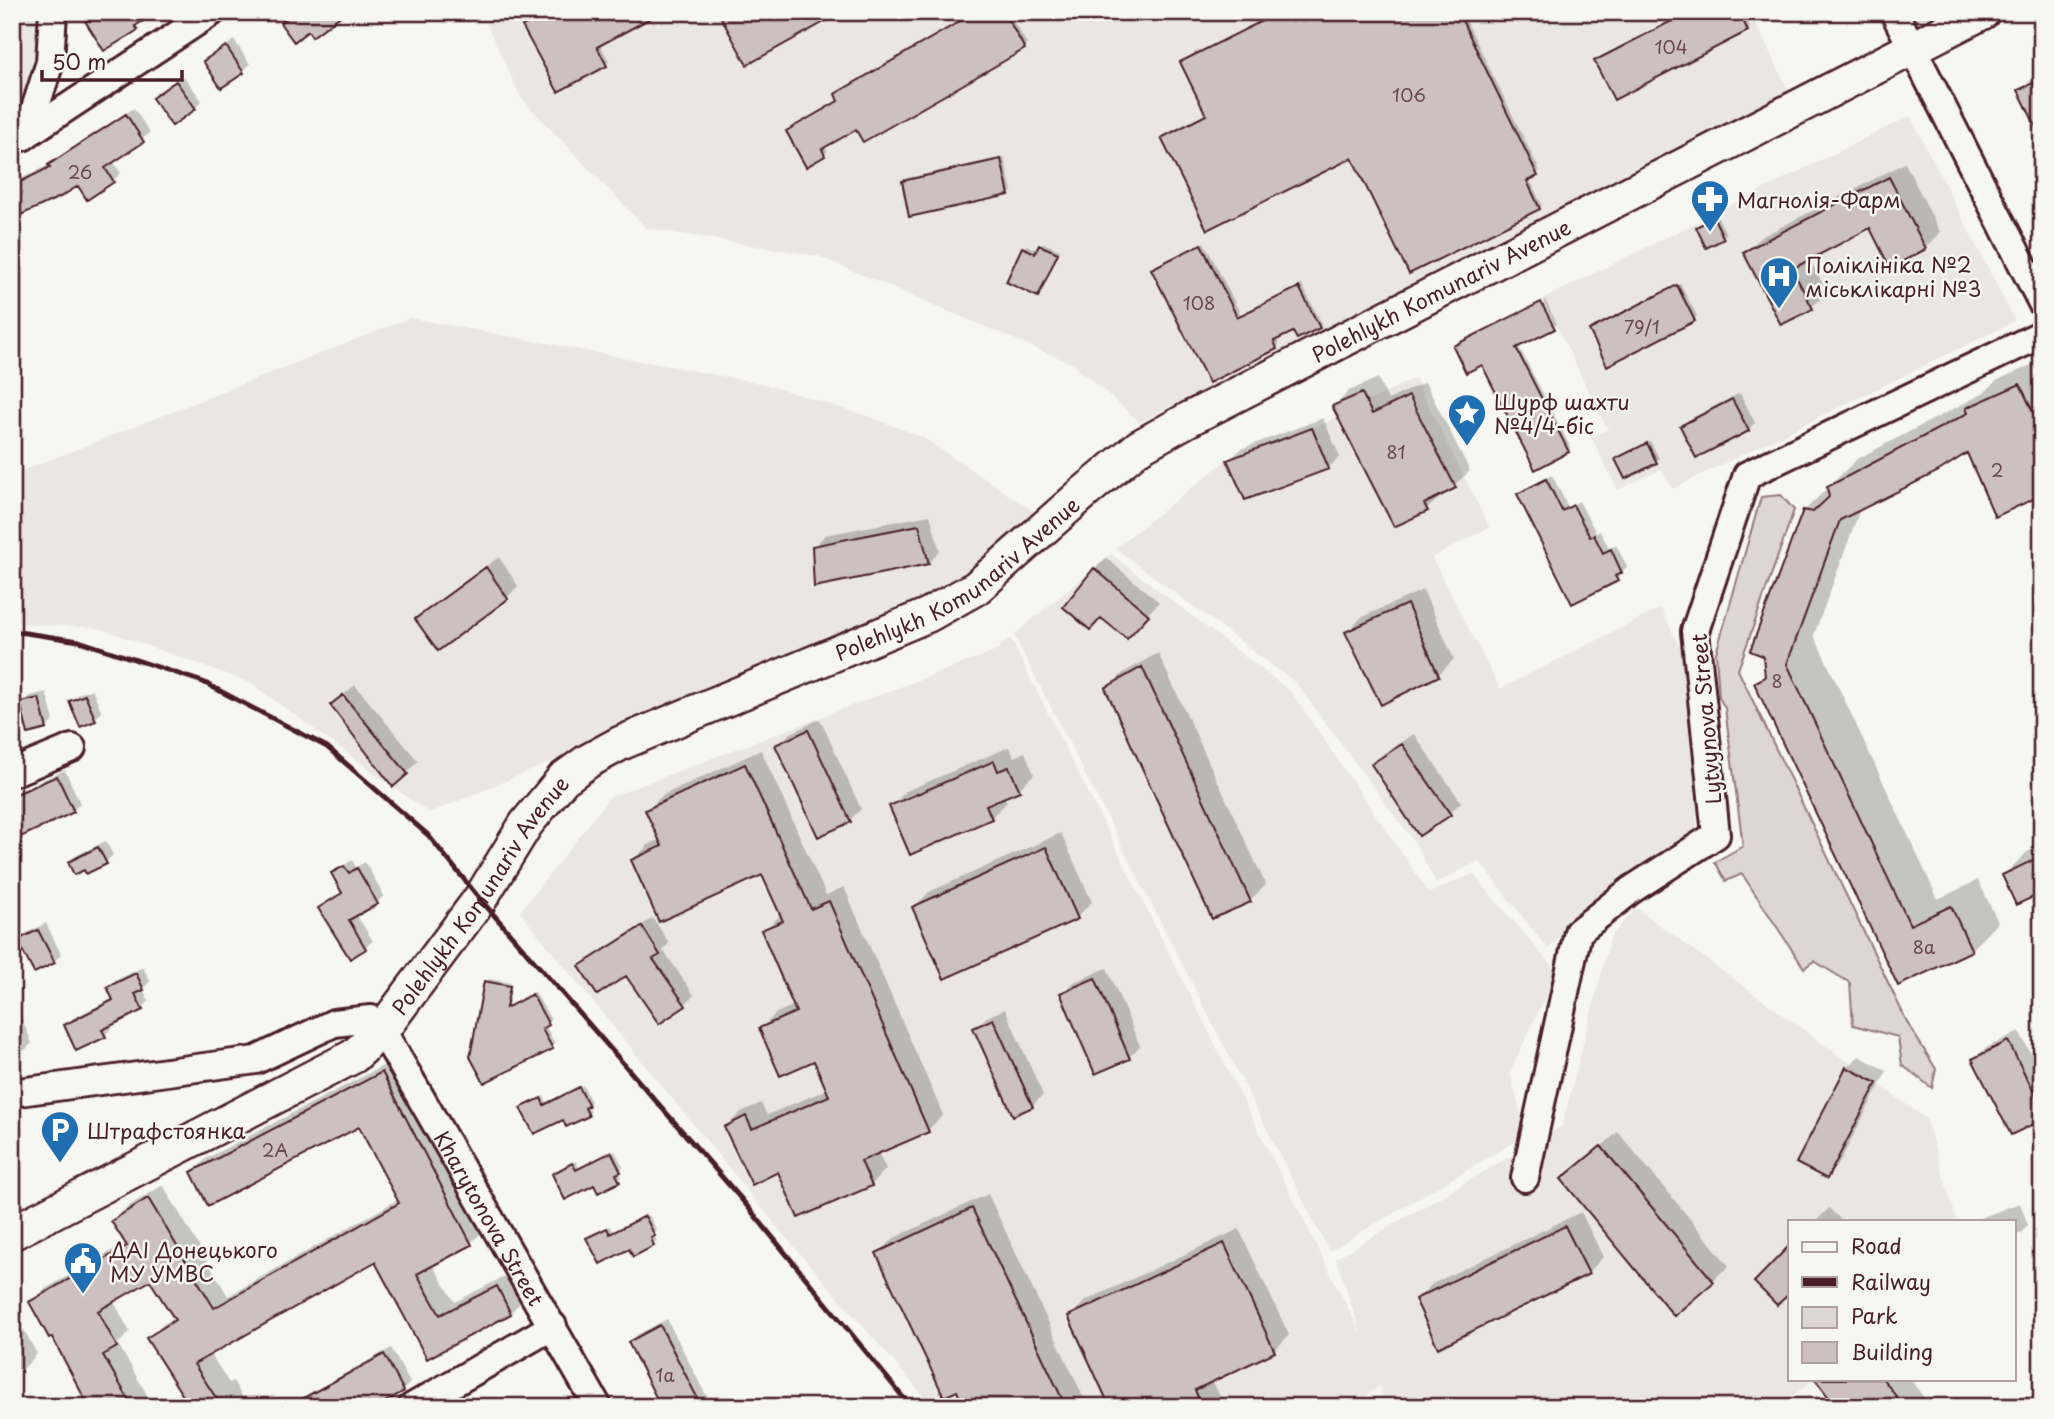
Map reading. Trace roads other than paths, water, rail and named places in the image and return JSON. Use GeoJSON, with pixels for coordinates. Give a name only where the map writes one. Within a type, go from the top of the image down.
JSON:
{"type":"FeatureCollection","features":[{"type":"Feature","properties":{"kind":"main road","name":"Polehlykh Komunariv Avenue"},"geometry":{"type":"LineString","coordinates":[[12,1233],[354,1056],[382,1030],[480,899],[526,824],[563,779],[588,761],[621,743],[928,615],[976,588],[1139,447],[1983,12]]}},
{"type":"Feature","properties":{"kind":"street"},"geometry":{"type":"LineString","coordinates":[[20,139],[50,62],[53,12]]}},
{"type":"Feature","properties":{"kind":"street"},"geometry":{"type":"LineString","coordinates":[[20,139],[212,12]]}},
{"type":"Feature","properties":{"kind":"street"},"geometry":{"type":"LineString","coordinates":[[1894,12],[2042,303]]}},
{"type":"Feature","properties":{"kind":"street","name":"Lytvynova Street"},"geometry":{"type":"LineString","coordinates":[[1525,1178],[1578,932],[1631,890],[1716,835],[1695,631],[1747,475],[2042,334]]}},
{"type":"Feature","properties":{"kind":"street"},"geometry":{"type":"LineString","coordinates":[[12,773],[72,748]]}},
{"type":"Feature","properties":{"kind":"street"},"geometry":{"type":"LineString","coordinates":[[12,1093],[256,1060],[334,1023],[371,1019],[382,1030]]}},
{"type":"Feature","properties":{"kind":"street","name":"Kharytonova Street"},"geometry":{"type":"LineString","coordinates":[[382,1030],[598,1407]]}},
{"type":"Feature","properties":{"kind":"street"},"geometry":{"type":"LineString","coordinates":[[412,1407],[553,1326]]}},
{"type":"Feature","properties":{"kind":"railway"},"geometry":{"type":"LineString","coordinates":[[12,631],[79,641],[203,682],[327,747],[428,835],[480,899],[743,1201],[911,1407]]}},
{"type":"Feature","properties":{"kind":"place","name":"Магнолія-Фарм"},"geometry":{"type":"Point","coordinates":[1710,233]}},
{"type":"Feature","properties":{"kind":"place","name":"Поліклініка №2 міськлікарні №3"},"geometry":{"type":"Point","coordinates":[1779,310]}},
{"type":"Feature","properties":{"kind":"place","name":"Шурф шахти №4/4-біс"},"geometry":{"type":"Point","coordinates":[1467,447]}},
{"type":"Feature","properties":{"kind":"place","name":"Штрафстоянка"},"geometry":{"type":"Point","coordinates":[60,1164]}},
{"type":"Feature","properties":{"kind":"place","name":"ДАІ Донецького МУ УМВС"},"geometry":{"type":"Point","coordinates":[83,1295]}}]}
